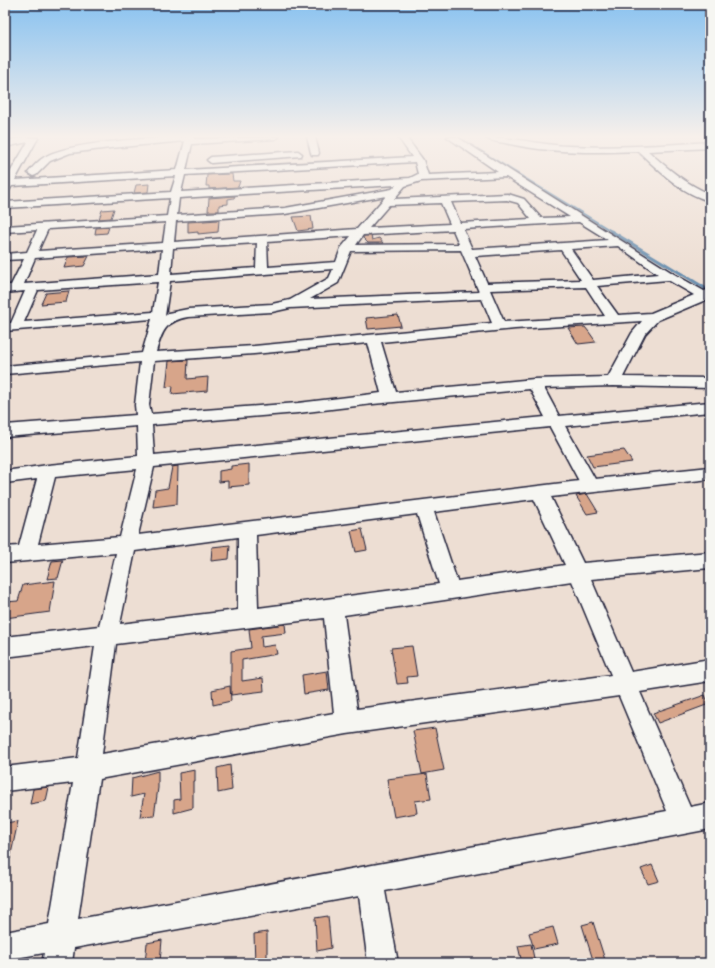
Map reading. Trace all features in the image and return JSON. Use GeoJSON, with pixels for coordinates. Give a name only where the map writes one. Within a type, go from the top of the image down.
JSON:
{"type":"FeatureCollection","features":[{"type":"Feature","properties":{"kind":"street"},"geometry":{"type":"LineString","coordinates":[[12,182],[46,192],[176,195],[243,182]]}},
{"type":"Feature","properties":{"kind":"street"},"geometry":{"type":"LineString","coordinates":[[5,204],[26,203],[46,192],[113,182]]}},
{"type":"Feature","properties":{"kind":"street"},"geometry":{"type":"LineString","coordinates":[[57,963],[88,769],[107,635],[144,476],[146,462],[146,436],[142,405],[143,385],[148,357],[159,315],[172,218],[179,182]]}},
{"type":"Feature","properties":{"kind":"street"},"geometry":{"type":"LineString","coordinates":[[337,182],[378,182]]}},
{"type":"Feature","properties":{"kind":"street"},"geometry":{"type":"LineString","coordinates":[[290,304],[314,293],[334,280],[347,248],[362,232],[394,192],[402,184],[407,182]]}},
{"type":"Feature","properties":{"kind":"street"},"geometry":{"type":"LineString","coordinates":[[520,182],[620,243],[670,276],[707,295]]}},
{"type":"Feature","properties":{"kind":"street"},"geometry":{"type":"LineString","coordinates":[[681,182],[696,192],[710,198]]}},
{"type":"Feature","properties":{"kind":"street"},"geometry":{"type":"LineString","coordinates":[[9,229],[285,211],[394,192]]}},
{"type":"Feature","properties":{"kind":"street"},"geometry":{"type":"LineString","coordinates":[[386,202],[508,197],[516,198],[521,200],[539,222]]}},
{"type":"Feature","properties":{"kind":"street"},"geometry":{"type":"LineString","coordinates":[[445,200],[500,327]]}},
{"type":"Feature","properties":{"kind":"street"},"geometry":{"type":"LineString","coordinates":[[9,229],[26,203]]}},
{"type":"Feature","properties":{"kind":"street"},"geometry":{"type":"LineString","coordinates":[[285,211],[290,237]]}},
{"type":"Feature","properties":{"kind":"street"},"geometry":{"type":"LineString","coordinates":[[241,214],[244,241]]}},
{"type":"Feature","properties":{"kind":"street"},"geometry":{"type":"LineString","coordinates":[[5,257],[168,247],[362,232],[580,219]]}},
{"type":"Feature","properties":{"kind":"street"},"geometry":{"type":"LineString","coordinates":[[81,252],[91,223]]}},
{"type":"Feature","properties":{"kind":"street"},"geometry":{"type":"LineString","coordinates":[[11,288],[30,256],[44,227]]}},
{"type":"Feature","properties":{"kind":"street"},"geometry":{"type":"LineString","coordinates":[[262,239],[262,270]]}},
{"type":"Feature","properties":{"kind":"street"},"geometry":{"type":"LineString","coordinates":[[347,248],[467,250],[564,247],[620,243]]}},
{"type":"Feature","properties":{"kind":"street"},"geometry":{"type":"LineString","coordinates":[[564,247],[614,319]]}},
{"type":"Feature","properties":{"kind":"street"},"geometry":{"type":"LineString","coordinates":[[11,288],[340,265]]}},
{"type":"Feature","properties":{"kind":"street"},"geometry":{"type":"LineString","coordinates":[[156,331],[162,323],[173,316],[188,313],[272,308],[290,304],[589,284],[670,276]]}},
{"type":"Feature","properties":{"kind":"street"},"geometry":{"type":"LineString","coordinates":[[11,326],[32,287]]}},
{"type":"Feature","properties":{"kind":"street"},"geometry":{"type":"LineString","coordinates":[[5,370],[148,357],[254,350],[500,327],[653,317],[707,295]]}},
{"type":"Feature","properties":{"kind":"street"},"geometry":{"type":"LineString","coordinates":[[11,326],[159,315]]}},
{"type":"Feature","properties":{"kind":"street"},"geometry":{"type":"LineString","coordinates":[[613,381],[639,333],[653,317]]}},
{"type":"Feature","properties":{"kind":"street"},"geometry":{"type":"LineString","coordinates":[[374,339],[390,398]]}},
{"type":"Feature","properties":{"kind":"street"},"geometry":{"type":"LineString","coordinates":[[5,431],[298,408],[534,384],[613,381],[710,383]]}},
{"type":"Feature","properties":{"kind":"street"},"geometry":{"type":"LineString","coordinates":[[534,384],[590,486]]}},
{"type":"Feature","properties":{"kind":"street"},"geometry":{"type":"LineString","coordinates":[[5,477],[48,471],[554,421],[710,408]]}},
{"type":"Feature","properties":{"kind":"street"},"geometry":{"type":"LineString","coordinates":[[26,553],[48,471]]}},
{"type":"Feature","properties":{"kind":"street"},"geometry":{"type":"LineString","coordinates":[[5,555],[127,544],[423,506],[710,473]]}},
{"type":"Feature","properties":{"kind":"street"},"geometry":{"type":"LineString","coordinates":[[540,493],[578,572],[683,820]]}},
{"type":"Feature","properties":{"kind":"street"},"geometry":{"type":"LineString","coordinates":[[423,506],[451,591]]}},
{"type":"Feature","properties":{"kind":"street"},"geometry":{"type":"LineString","coordinates":[[247,529],[248,618]]}},
{"type":"Feature","properties":{"kind":"street"},"geometry":{"type":"LineString","coordinates":[[5,647],[333,608],[578,572],[710,560]]}},
{"type":"Feature","properties":{"kind":"street"},"geometry":{"type":"LineString","coordinates":[[333,608],[347,722]]}},
{"type":"Feature","properties":{"kind":"street"},"geometry":{"type":"LineString","coordinates":[[5,779],[88,769],[347,722],[626,684],[648,679],[710,670]]}},
{"type":"Feature","properties":{"kind":"street"},"geometry":{"type":"LineString","coordinates":[[5,946],[61,937],[710,816]]}},
{"type":"Feature","properties":{"kind":"street"},"geometry":{"type":"LineString","coordinates":[[370,880],[383,963]]}},
{"type":"Feature","properties":{"kind":"building"},"geometry":{"type":"Polygon","coordinates":[[[206,182],[240,182],[238,187],[209,189],[209,186],[206,186],[206,182]]]}},
{"type":"Feature","properties":{"kind":"building"},"geometry":{"type":"Polygon","coordinates":[[[149,184],[148,192],[134,193],[136,185],[149,184]]]}},
{"type":"Feature","properties":{"kind":"building"},"geometry":{"type":"Polygon","coordinates":[[[235,196],[234,198],[228,199],[228,204],[219,205],[219,211],[208,211],[209,198],[235,196]]]}},
{"type":"Feature","properties":{"kind":"building"},"geometry":{"type":"Polygon","coordinates":[[[114,209],[111,218],[99,219],[102,210],[114,209]]]}},
{"type":"Feature","properties":{"kind":"building"},"geometry":{"type":"Polygon","coordinates":[[[311,216],[313,229],[298,231],[293,217],[311,216]]]}},
{"type":"Feature","properties":{"kind":"building"},"geometry":{"type":"Polygon","coordinates":[[[219,220],[218,232],[198,234],[198,232],[188,233],[188,222],[219,220]]]}},
{"type":"Feature","properties":{"kind":"building"},"geometry":{"type":"Polygon","coordinates":[[[109,227],[107,233],[95,234],[96,228],[109,227]]]}},
{"type":"Feature","properties":{"kind":"building"},"geometry":{"type":"Polygon","coordinates":[[[364,236],[371,236],[372,240],[379,238],[383,243],[368,243],[363,238],[364,236]]]}},
{"type":"Feature","properties":{"kind":"building"},"geometry":{"type":"Polygon","coordinates":[[[89,256],[84,266],[64,268],[68,257],[89,256]]]}},
{"type":"Feature","properties":{"kind":"building"},"geometry":{"type":"Polygon","coordinates":[[[69,291],[66,302],[41,304],[46,293],[69,291]]]}},
{"type":"Feature","properties":{"kind":"building"},"geometry":{"type":"Polygon","coordinates":[[[398,315],[401,326],[368,329],[366,318],[398,315]]]}},
{"type":"Feature","properties":{"kind":"building"},"geometry":{"type":"Polygon","coordinates":[[[585,327],[596,342],[578,344],[568,328],[585,327]]]}},
{"type":"Feature","properties":{"kind":"building"},"geometry":{"type":"Polygon","coordinates":[[[188,360],[187,379],[208,377],[207,391],[172,394],[173,386],[166,387],[169,361],[188,360]]]}},
{"type":"Feature","properties":{"kind":"building"},"geometry":{"type":"Polygon","coordinates":[[[624,450],[632,462],[593,467],[587,455],[624,450]]]}},
{"type":"Feature","properties":{"kind":"building"},"geometry":{"type":"Polygon","coordinates":[[[249,464],[249,485],[228,487],[228,481],[219,482],[219,471],[231,469],[231,466],[249,464]]]}},
{"type":"Feature","properties":{"kind":"building"},"geometry":{"type":"Polygon","coordinates":[[[178,466],[177,504],[153,507],[155,490],[168,488],[172,467],[178,466]]]}},
{"type":"Feature","properties":{"kind":"building"},"geometry":{"type":"Polygon","coordinates":[[[587,494],[598,512],[587,514],[576,496],[587,494]]]}},
{"type":"Feature","properties":{"kind":"building"},"geometry":{"type":"Polygon","coordinates":[[[362,529],[367,550],[356,552],[351,531],[362,529]]]}},
{"type":"Feature","properties":{"kind":"building"},"geometry":{"type":"Polygon","coordinates":[[[230,545],[229,559],[211,561],[212,547],[230,545]]]}},
{"type":"Feature","properties":{"kind":"building"},"geometry":{"type":"Polygon","coordinates":[[[63,560],[58,578],[47,579],[52,561],[63,560]]]}},
{"type":"Feature","properties":{"kind":"building"},"geometry":{"type":"Polygon","coordinates":[[[55,581],[50,612],[5,618],[5,602],[18,601],[23,585],[55,581]]]}},
{"type":"Feature","properties":{"kind":"building"},"geometry":{"type":"Polygon","coordinates":[[[285,624],[286,633],[261,636],[262,647],[275,645],[277,654],[242,660],[242,681],[263,678],[264,691],[231,695],[231,651],[251,648],[249,629],[285,624]]]}},
{"type":"Feature","properties":{"kind":"building"},"geometry":{"type":"Polygon","coordinates":[[[412,646],[417,676],[407,677],[408,683],[397,684],[391,648],[412,646]]]}},
{"type":"Feature","properties":{"kind":"building"},"geometry":{"type":"Polygon","coordinates":[[[327,671],[329,690],[304,694],[302,675],[327,671]]]}},
{"type":"Feature","properties":{"kind":"building"},"geometry":{"type":"Polygon","coordinates":[[[230,686],[231,701],[213,705],[212,690],[230,686]]]}},
{"type":"Feature","properties":{"kind":"building"},"geometry":{"type":"Polygon","coordinates":[[[705,695],[709,704],[658,723],[653,713],[705,695]]]}},
{"type":"Feature","properties":{"kind":"building"},"geometry":{"type":"Polygon","coordinates":[[[435,728],[444,770],[422,774],[413,731],[435,728]]]}},
{"type":"Feature","properties":{"kind":"building"},"geometry":{"type":"Polygon","coordinates":[[[230,765],[232,790],[218,793],[217,768],[230,765]]]}},
{"type":"Feature","properties":{"kind":"building"},"geometry":{"type":"Polygon","coordinates":[[[195,770],[195,781],[193,781],[193,808],[174,813],[174,800],[180,799],[179,773],[195,770]]]}},
{"type":"Feature","properties":{"kind":"building"},"geometry":{"type":"Polygon","coordinates":[[[158,771],[158,788],[154,816],[140,817],[144,794],[131,797],[132,778],[158,771]]]}},
{"type":"Feature","properties":{"kind":"building"},"geometry":{"type":"Polygon","coordinates":[[[427,774],[431,799],[415,801],[417,813],[394,817],[387,779],[427,774]]]}},
{"type":"Feature","properties":{"kind":"building"},"geometry":{"type":"Polygon","coordinates":[[[49,787],[46,801],[30,804],[33,789],[49,787]]]}},
{"type":"Feature","properties":{"kind":"building"},"geometry":{"type":"Polygon","coordinates":[[[18,821],[10,859],[5,858],[5,823],[18,821]]]}},
{"type":"Feature","properties":{"kind":"building"},"geometry":{"type":"Polygon","coordinates":[[[652,865],[659,881],[648,884],[641,869],[652,865]]]}},
{"type":"Feature","properties":{"kind":"building"},"geometry":{"type":"Polygon","coordinates":[[[328,916],[331,948],[317,951],[315,918],[328,916]]]}},
{"type":"Feature","properties":{"kind":"building"},"geometry":{"type":"Polygon","coordinates":[[[593,922],[606,963],[594,963],[582,925],[593,922]]]}},
{"type":"Feature","properties":{"kind":"building"},"geometry":{"type":"Polygon","coordinates":[[[553,927],[558,944],[534,949],[529,933],[553,927]]]}},
{"type":"Feature","properties":{"kind":"building"},"geometry":{"type":"Polygon","coordinates":[[[267,932],[267,962],[255,963],[254,934],[267,932]]]}},
{"type":"Feature","properties":{"kind":"building"},"geometry":{"type":"Polygon","coordinates":[[[162,940],[160,962],[145,963],[147,943],[162,940]]]}},
{"type":"Feature","properties":{"kind":"building"},"geometry":{"type":"Polygon","coordinates":[[[531,944],[535,963],[522,963],[518,946],[531,944]]]}},
{"type":"Feature","properties":{"kind":"waterway"},"geometry":{"type":"LineString","coordinates":[[532,182],[613,232]]}},
{"type":"Feature","properties":{"kind":"waterway"},"geometry":{"type":"LineString","coordinates":[[611,231],[710,291]]}}]}
